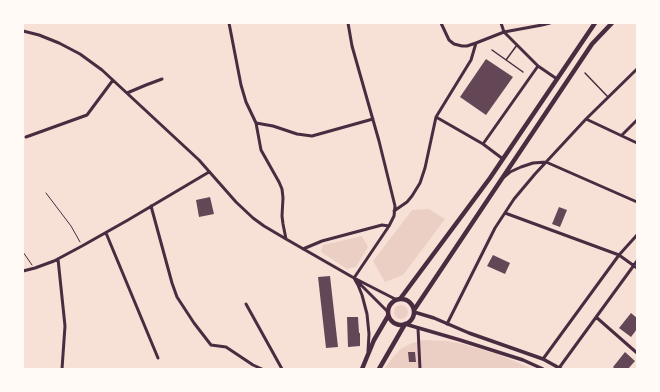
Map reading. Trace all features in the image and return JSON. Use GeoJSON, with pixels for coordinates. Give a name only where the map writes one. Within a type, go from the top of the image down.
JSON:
{"type":"FeatureCollection","features":[{"type":"Feature","properties":{"kind":"main road"},"geometry":{"type":"LineString","coordinates":[[362,369],[374,340],[388,314],[391,304],[399,299],[490,178],[595,23]]}},
{"type":"Feature","properties":{"kind":"main road"},"geometry":{"type":"LineString","coordinates":[[380,369],[405,324],[411,320],[414,311],[592,44],[612,23]]}},
{"type":"Feature","properties":{"kind":"main road"},"geometry":{"type":"LineString","coordinates":[[399,299],[410,303],[414,311]]}},
{"type":"Feature","properties":{"kind":"main road"},"geometry":{"type":"LineString","coordinates":[[388,314],[391,321],[394,323],[405,324]]}},
{"type":"Feature","properties":{"kind":"street"},"geometry":{"type":"LineString","coordinates":[[229,23],[241,86],[246,102],[256,123],[261,150],[281,186],[283,194],[282,224],[286,239]]}},
{"type":"Feature","properties":{"kind":"street"},"geometry":{"type":"LineString","coordinates":[[348,23],[352,46],[394,201],[394,216],[389,226],[354,278]]}},
{"type":"Feature","properties":{"kind":"street"},"geometry":{"type":"LineString","coordinates":[[441,23],[448,37],[454,44],[462,46],[467,46],[504,32],[550,23]]}},
{"type":"Feature","properties":{"kind":"street"},"geometry":{"type":"LineString","coordinates":[[501,23],[504,32],[538,66],[557,79]]}},
{"type":"Feature","properties":{"kind":"street"},"geometry":{"type":"LineString","coordinates":[[23,31],[48,38],[70,48],[91,62],[113,80],[199,160],[227,193],[244,210],[264,226],[354,278],[399,299]]}},
{"type":"Feature","properties":{"kind":"street"},"geometry":{"type":"LineString","coordinates":[[394,211],[401,207],[412,196],[420,183],[425,168],[436,117],[471,60],[476,43]]}},
{"type":"Feature","properties":{"kind":"street"},"geometry":{"type":"LineString","coordinates":[[483,144],[538,66]]}},
{"type":"Feature","properties":{"kind":"street"},"geometry":{"type":"LineString","coordinates":[[447,324],[495,228],[520,190],[586,118],[637,69]]}},
{"type":"Feature","properties":{"kind":"street"},"geometry":{"type":"LineString","coordinates":[[127,93],[162,79]]}},
{"type":"Feature","properties":{"kind":"street"},"geometry":{"type":"LineString","coordinates":[[26,137],[87,115],[113,80]]}},
{"type":"Feature","properties":{"kind":"street"},"geometry":{"type":"LineString","coordinates":[[436,117],[483,144],[502,159]]}},
{"type":"Feature","properties":{"kind":"street"},"geometry":{"type":"LineString","coordinates":[[586,118],[637,143]]}},
{"type":"Feature","properties":{"kind":"street"},"geometry":{"type":"LineString","coordinates":[[256,123],[273,126],[304,136],[312,136],[373,119]]}},
{"type":"Feature","properties":{"kind":"street"},"geometry":{"type":"LineString","coordinates":[[622,135],[637,120]]}},
{"type":"Feature","properties":{"kind":"street"},"geometry":{"type":"LineString","coordinates":[[501,180],[510,172],[521,166],[546,162],[637,202]]}},
{"type":"Feature","properties":{"kind":"street"},"geometry":{"type":"LineString","coordinates":[[23,271],[58,259],[106,233],[209,172]]}},
{"type":"Feature","properties":{"kind":"street"},"geometry":{"type":"LineString","coordinates":[[151,206],[177,297],[194,323],[211,344],[226,347],[253,365],[262,369]]}},
{"type":"Feature","properties":{"kind":"street"},"geometry":{"type":"LineString","coordinates":[[505,213],[620,255],[637,268]]}},
{"type":"Feature","properties":{"kind":"street"},"geometry":{"type":"LineString","coordinates":[[302,249],[322,241],[382,225],[389,226]]}},
{"type":"Feature","properties":{"kind":"street"},"geometry":{"type":"LineString","coordinates":[[106,233],[158,358]]}},
{"type":"Feature","properties":{"kind":"street"},"geometry":{"type":"LineString","coordinates":[[543,359],[620,255],[637,235]]}},
{"type":"Feature","properties":{"kind":"street"},"geometry":{"type":"LineString","coordinates":[[58,259],[65,326],[62,369]]}},
{"type":"Feature","properties":{"kind":"street"},"geometry":{"type":"LineString","coordinates":[[414,311],[468,333],[543,359],[560,368],[637,261]]}},
{"type":"Feature","properties":{"kind":"street"},"geometry":{"type":"LineString","coordinates":[[354,278],[388,314]]}},
{"type":"Feature","properties":{"kind":"street"},"geometry":{"type":"LineString","coordinates":[[354,278],[362,295],[367,314],[369,334],[368,355]]}},
{"type":"Feature","properties":{"kind":"street"},"geometry":{"type":"LineString","coordinates":[[246,304],[282,369]]}},
{"type":"Feature","properties":{"kind":"street"},"geometry":{"type":"LineString","coordinates":[[596,317],[637,353]]}},
{"type":"Feature","properties":{"kind":"street"},"geometry":{"type":"LineString","coordinates":[[405,324],[523,360],[543,369]]}},
{"type":"Feature","properties":{"kind":"street"},"geometry":{"type":"LineString","coordinates":[[418,328],[420,369]]}},
{"type":"Feature","properties":{"kind":"lane"},"geometry":{"type":"LineString","coordinates":[[506,60],[517,44]]}},
{"type":"Feature","properties":{"kind":"lane"},"geometry":{"type":"LineString","coordinates":[[492,50],[523,72]]}},
{"type":"Feature","properties":{"kind":"lane"},"geometry":{"type":"LineString","coordinates":[[585,73],[608,98]]}},
{"type":"Feature","properties":{"kind":"path"},"geometry":{"type":"LineString","coordinates":[[46,193],[71,226],[82,246]]}},
{"type":"Feature","properties":{"kind":"path"},"geometry":{"type":"LineString","coordinates":[[23,252],[35,268]]}},
{"type":"Feature","properties":{"kind":"shaded area"},"geometry":{"type":"Polygon","coordinates":[[[429,209],[445,219],[403,275],[385,282],[373,261],[412,210],[429,209]]]}},
{"type":"Feature","properties":{"kind":"shaded area"},"geometry":{"type":"Polygon","coordinates":[[[362,236],[368,247],[356,267],[347,269],[321,252],[323,245],[362,236]]]}},
{"type":"Feature","properties":{"kind":"shaded area"},"geometry":{"type":"Polygon","coordinates":[[[401,305],[406,307],[408,312],[406,317],[401,319],[396,317],[394,312],[396,307],[401,305]]]}},
{"type":"Feature","properties":{"kind":"shaded area"},"geometry":{"type":"Polygon","coordinates":[[[424,340],[447,341],[463,344],[500,355],[533,369],[384,369],[402,348],[412,343],[424,340]]]}},
{"type":"Feature","properties":{"kind":"building"},"geometry":{"type":"Polygon","coordinates":[[[486,59],[513,77],[486,115],[460,97],[486,59]]]}},
{"type":"Feature","properties":{"kind":"building"},"geometry":{"type":"Polygon","coordinates":[[[210,197],[214,214],[199,217],[196,200],[210,197]]]}},
{"type":"Feature","properties":{"kind":"building"},"geometry":{"type":"Polygon","coordinates":[[[559,207],[567,210],[560,227],[552,224],[559,207]]]}},
{"type":"Feature","properties":{"kind":"building"},"geometry":{"type":"Polygon","coordinates":[[[493,255],[510,263],[505,274],[487,266],[493,255]]]}},
{"type":"Feature","properties":{"kind":"building"},"geometry":{"type":"Polygon","coordinates":[[[330,276],[338,347],[326,348],[318,277],[330,276]]]}},
{"type":"Feature","properties":{"kind":"building"},"geometry":{"type":"Polygon","coordinates":[[[631,313],[637,318],[637,329],[631,337],[619,328],[631,313]]]}},
{"type":"Feature","properties":{"kind":"building"},"geometry":{"type":"Polygon","coordinates":[[[347,317],[358,317],[360,346],[348,347],[347,317]]]}},
{"type":"Feature","properties":{"kind":"building"},"geometry":{"type":"Polygon","coordinates":[[[408,352],[415,352],[416,362],[409,362],[408,352]]]}},
{"type":"Feature","properties":{"kind":"building"},"geometry":{"type":"Polygon","coordinates":[[[625,352],[635,361],[628,369],[615,369],[613,367],[625,352]]]}}]}
